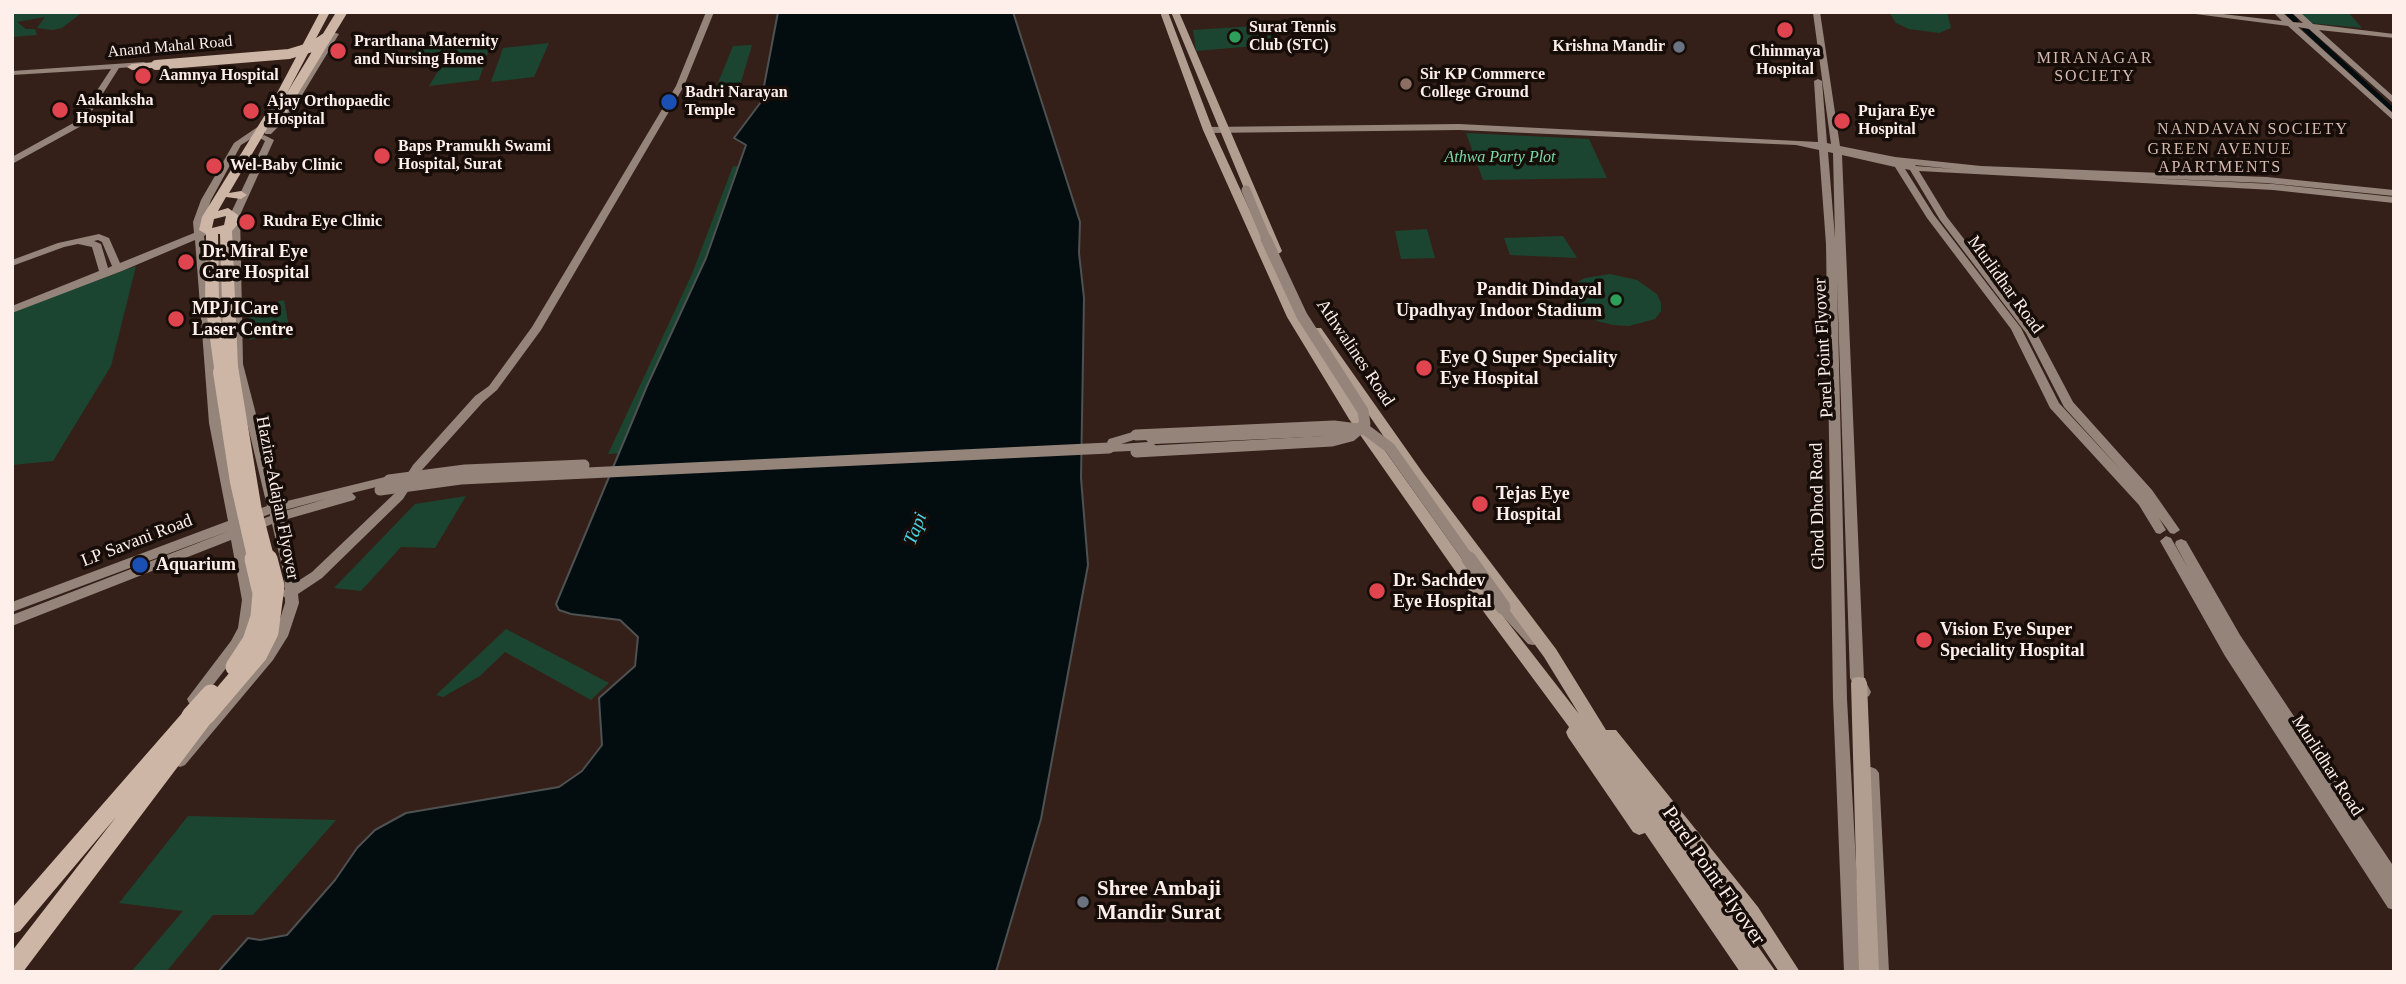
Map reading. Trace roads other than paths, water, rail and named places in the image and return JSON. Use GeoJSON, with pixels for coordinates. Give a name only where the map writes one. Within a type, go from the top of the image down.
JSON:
{"type":"FeatureCollection","features":[{"type":"Feature","properties":{"kind":"highway"},"geometry":{"type":"LineString","coordinates":[[210,230],[228,212],[307,49],[309,38],[325,12]]}},
{"type":"Feature","properties":{"kind":"highway"},"geometry":{"type":"LineString","coordinates":[[132,67],[289,54],[312,47],[326,39],[335,12]]}},
{"type":"Feature","properties":{"kind":"highway"},"geometry":{"type":"LineString","coordinates":[[210,230],[265,132],[281,113],[342,12]]}},
{"type":"Feature","properties":{"kind":"highway"},"geometry":{"type":"LineString","coordinates":[[307,49],[326,39]]}},
{"type":"Feature","properties":{"kind":"highway"},"geometry":{"type":"LineString","coordinates":[[210,230],[232,224],[232,215],[228,212]]}},
{"type":"Feature","properties":{"kind":"highway","name":"Hazira-Adajan Flyover"},"geometry":{"type":"LineString","coordinates":[[210,230],[232,337],[225,369]]}},
{"type":"Feature","properties":{"kind":"highway","name":"Hazira-Adajan Flyover"},"geometry":{"type":"LineString","coordinates":[[161,759],[241,660],[260,617],[262,593],[237,482],[225,369],[216,343],[210,230]]}},
{"type":"Feature","properties":{"kind":"highway"},"geometry":{"type":"LineString","coordinates":[[12,969],[114,830],[161,759]]}},
{"type":"Feature","properties":{"kind":"highway"},"geometry":{"type":"LineString","coordinates":[[12,924],[161,759]]}},
{"type":"Feature","properties":{"kind":"main road","name":"Athwalines Road"},"geometry":{"type":"LineString","coordinates":[[1164,12],[1207,127],[1266,263],[1293,317],[1354,415],[1491,611],[1538,670]]}},
{"type":"Feature","properties":{"kind":"main road","name":"Athwalines Road"},"geometry":{"type":"LineString","coordinates":[[1175,12],[1245,184],[1306,315],[1340,366],[1552,656],[1566,680]]}},
{"type":"Feature","properties":{"kind":"main road"},"geometry":{"type":"LineString","coordinates":[[1207,127],[1223,127]]}},
{"type":"Feature","properties":{"kind":"main road"},"geometry":{"type":"LineString","coordinates":[[1325,369],[1340,366]]}},
{"type":"Feature","properties":{"kind":"main road","name":"Parel Point Flyover"},"geometry":{"type":"LineString","coordinates":[[1538,670],[1607,756],[1766,972]]}},
{"type":"Feature","properties":{"kind":"main road"},"geometry":{"type":"LineString","coordinates":[[1566,680],[1751,914],[1790,972]]}},
{"type":"Feature","properties":{"kind":"main road","name":"Parel Point Flyover"},"geometry":{"type":"LineString","coordinates":[[1566,680],[1607,756],[1752,972]]}},
{"type":"Feature","properties":{"kind":"main road"},"geometry":{"type":"LineString","coordinates":[[1858,687],[1869,972]]}},
{"type":"Feature","properties":{"kind":"main road"},"geometry":{"type":"LineString","coordinates":[[1559,698],[1559,706],[1584,750],[1741,972]]}},
{"type":"Feature","properties":{"kind":"street"},"geometry":{"type":"LineString","coordinates":[[12,912],[222,666],[244,628],[249,609],[209,373],[210,230],[200,212],[236,146],[265,132],[286,115],[323,55],[326,39],[347,12]]}},
{"type":"Feature","properties":{"kind":"street"},"geometry":{"type":"LineString","coordinates":[[2184,12],[2287,23]]}},
{"type":"Feature","properties":{"kind":"street"},"geometry":{"type":"LineString","coordinates":[[2205,12],[2394,35]]}},
{"type":"Feature","properties":{"kind":"street"},"geometry":{"type":"LineString","coordinates":[[2277,12],[2394,119]]}},
{"type":"Feature","properties":{"kind":"street"},"geometry":{"type":"LineString","coordinates":[[2295,12],[2394,102]]}},
{"type":"Feature","properties":{"kind":"street","name":"Ghod Dhod Road"},"geometry":{"type":"LineString","coordinates":[[1813,13],[1830,149],[1840,699],[1853,972]]}},
{"type":"Feature","properties":{"kind":"street","name":"Parel Point Flyover"},"geometry":{"type":"LineString","coordinates":[[1813,13],[1830,149],[1858,687]]}},
{"type":"Feature","properties":{"kind":"street"},"geometry":{"type":"LineString","coordinates":[[249,609],[293,592],[317,576],[399,496],[418,468],[479,399],[493,388],[537,328],[680,86],[706,16]]}},
{"type":"Feature","properties":{"kind":"street","name":"Anand Mahal Road"},"geometry":{"type":"LineString","coordinates":[[12,75],[307,49],[323,55]]}},
{"type":"Feature","properties":{"kind":"street","name":"Anand Mahal Road"},"geometry":{"type":"LineString","coordinates":[[12,75],[132,67],[307,49]]}},
{"type":"Feature","properties":{"kind":"street"},"geometry":{"type":"LineString","coordinates":[[12,158],[80,123],[109,69]]}},
{"type":"Feature","properties":{"kind":"street"},"geometry":{"type":"LineString","coordinates":[[1223,127],[1301,131],[1459,127],[1796,142],[1903,163],[1995,175],[2273,187],[2394,200]]}},
{"type":"Feature","properties":{"kind":"street"},"geometry":{"type":"LineString","coordinates":[[1903,163],[2043,173],[2267,180],[2394,193]]}},
{"type":"Feature","properties":{"kind":"street","name":"Murlidhar Road"},"geometry":{"type":"LineString","coordinates":[[1903,163],[2031,332],[2068,404],[2148,493],[2230,652],[2394,903]]}},
{"type":"Feature","properties":{"kind":"street"},"geometry":{"type":"LineString","coordinates":[[1110,445],[1136,453],[1332,441],[1356,433],[1365,424],[1363,411],[1301,316],[1245,184]]}},
{"type":"Feature","properties":{"kind":"street"},"geometry":{"type":"LineString","coordinates":[[12,952],[114,830],[268,656],[281,636],[293,592],[238,364],[234,215],[236,195]]}},
{"type":"Feature","properties":{"kind":"street"},"geometry":{"type":"LineString","coordinates":[[12,308],[210,230]]}},
{"type":"Feature","properties":{"kind":"street"},"geometry":{"type":"LineString","coordinates":[[12,263],[72,242],[103,237],[117,268]]}},
{"type":"Feature","properties":{"kind":"street"},"geometry":{"type":"LineString","coordinates":[[47,251],[93,242],[104,273]]}},
{"type":"Feature","properties":{"kind":"street"},"geometry":{"type":"LineString","coordinates":[[1110,445],[1333,432],[1351,427],[1354,415]]}},
{"type":"Feature","properties":{"kind":"street"},"geometry":{"type":"LineString","coordinates":[[1110,445],[1136,435],[1334,426],[1366,430],[1390,448],[1503,607],[1544,652],[1552,656]]}},
{"type":"Feature","properties":{"kind":"street"},"geometry":{"type":"LineString","coordinates":[[1110,445],[1348,437],[1368,443],[1384,458]]}},
{"type":"Feature","properties":{"kind":"street","name":"LP Savani Road"},"geometry":{"type":"LineString","coordinates":[[12,621],[235,527],[275,513],[385,485],[1110,445]]}},
{"type":"Feature","properties":{"kind":"street"},"geometry":{"type":"LineString","coordinates":[[271,494],[308,504]]}},
{"type":"Feature","properties":{"kind":"street"},"geometry":{"type":"LineString","coordinates":[[281,534],[308,504]]}},
{"type":"Feature","properties":{"kind":"street"},"geometry":{"type":"LineString","coordinates":[[203,540],[235,527]]}},
{"type":"Feature","properties":{"kind":"street","name":"Murlidhar Road"},"geometry":{"type":"LineString","coordinates":[[2170,536],[2394,881]]}},
{"type":"Feature","properties":{"kind":"street","name":"LP Savani Road"},"geometry":{"type":"LineString","coordinates":[[12,607],[203,540]]}},
{"type":"Feature","properties":{"kind":"street"},"geometry":{"type":"LineString","coordinates":[[1858,687],[1867,702],[1880,972]]}},
{"type":"Feature","properties":{"kind":"water","name":"Tapi"},"geometry":{"type":"Polygon","coordinates":[[[778,12],[1013,12],[1080,222],[1079,253],[1084,298],[1081,478],[1088,565],[1041,819],[996,972],[218,972],[248,938],[260,940],[287,935],[335,880],[357,848],[375,830],[406,813],[559,787],[582,771],[602,745],[599,698],[635,666],[638,637],[620,620],[571,614],[559,610],[556,604],[647,386],[706,258],[746,145],[734,138],[761,102],[778,12]]]}},
{"type":"Feature","properties":{"kind":"waterway"},"geometry":{"type":"LineString","coordinates":[[2287,12],[2296,21]]}},
{"type":"Feature","properties":{"kind":"waterway"},"geometry":{"type":"LineString","coordinates":[[2305,29],[2394,111]]}},
{"type":"Feature","properties":{"kind":"place","name":"Chinmaya Hospital"},"geometry":{"type":"Point","coordinates":[1785,30]}},
{"type":"Feature","properties":{"kind":"place","name":"Surat Tennis Club (STC)"},"geometry":{"type":"Point","coordinates":[1235,37]}},
{"type":"Feature","properties":{"kind":"place","name":"Krishna Mandir"},"geometry":{"type":"Point","coordinates":[1679,47]}},
{"type":"Feature","properties":{"kind":"place","name":"Prarthana Maternity and Nursing Home"},"geometry":{"type":"Point","coordinates":[338,51]}},
{"type":"Feature","properties":{"kind":"place","name":"Aamnya Hospital"},"geometry":{"type":"Point","coordinates":[143,76]}},
{"type":"Feature","properties":{"kind":"place","name":"Sir KP Commerce College Ground"},"geometry":{"type":"Point","coordinates":[1406,84]}},
{"type":"Feature","properties":{"kind":"place","name":"Badri Narayan Temple"},"geometry":{"type":"Point","coordinates":[669,102]}},
{"type":"Feature","properties":{"kind":"place","name":"Aakanksha Hospital"},"geometry":{"type":"Point","coordinates":[60,110]}},
{"type":"Feature","properties":{"kind":"place","name":"Ajay Orthopaedic Hospital"},"geometry":{"type":"Point","coordinates":[251,111]}},
{"type":"Feature","properties":{"kind":"place","name":"Pujara Eye Hospital"},"geometry":{"type":"Point","coordinates":[1842,121]}},
{"type":"Feature","properties":{"kind":"place","name":"Baps Pramukh Swami Hospital, Surat"},"geometry":{"type":"Point","coordinates":[382,156]}},
{"type":"Feature","properties":{"kind":"place","name":"Wel-Baby Clinic"},"geometry":{"type":"Point","coordinates":[214,166]}},
{"type":"Feature","properties":{"kind":"place","name":"Rudra Eye Clinic"},"geometry":{"type":"Point","coordinates":[247,222]}},
{"type":"Feature","properties":{"kind":"place","name":"Dr. Miral Eye Care Hospital"},"geometry":{"type":"Point","coordinates":[186,262]}},
{"type":"Feature","properties":{"kind":"place","name":"Pandit Dindayal Upadhyay Indoor Stadium"},"geometry":{"type":"Point","coordinates":[1616,300]}},
{"type":"Feature","properties":{"kind":"place","name":"MPJ ICare Laser Centre"},"geometry":{"type":"Point","coordinates":[176,319]}},
{"type":"Feature","properties":{"kind":"place","name":"Eye Q Super Speciality Eye Hospital"},"geometry":{"type":"Point","coordinates":[1424,368]}},
{"type":"Feature","properties":{"kind":"place","name":"Tejas Eye Hospital"},"geometry":{"type":"Point","coordinates":[1480,504]}},
{"type":"Feature","properties":{"kind":"place","name":"Aquarium"},"geometry":{"type":"Point","coordinates":[140,565]}},
{"type":"Feature","properties":{"kind":"place","name":"Dr. Sachdev Eye Hospital"},"geometry":{"type":"Point","coordinates":[1377,591]}},
{"type":"Feature","properties":{"kind":"place","name":"Vision Eye Super Speciality Hospital"},"geometry":{"type":"Point","coordinates":[1924,640]}},
{"type":"Feature","properties":{"kind":"place","name":"Shree Ambaji Mandir Surat"},"geometry":{"type":"Point","coordinates":[1083,902]}},
{"type":"Feature","properties":{"kind":"district","name":"MIRANAGAR SOCIETY"},"geometry":{"type":"Point","coordinates":[2095,68]}},
{"type":"Feature","properties":{"kind":"district","name":"NANDAVAN SOCIETY"},"geometry":{"type":"Point","coordinates":[2253,130]}},
{"type":"Feature","properties":{"kind":"district","name":"GREEN AVENUE APARTMENTS"},"geometry":{"type":"Point","coordinates":[2220,159]}},
{"type":"Feature","properties":{"kind":"park label","name":"Athwa Party Plot"},"geometry":{"type":"Point","coordinates":[1500,158]}}]}
